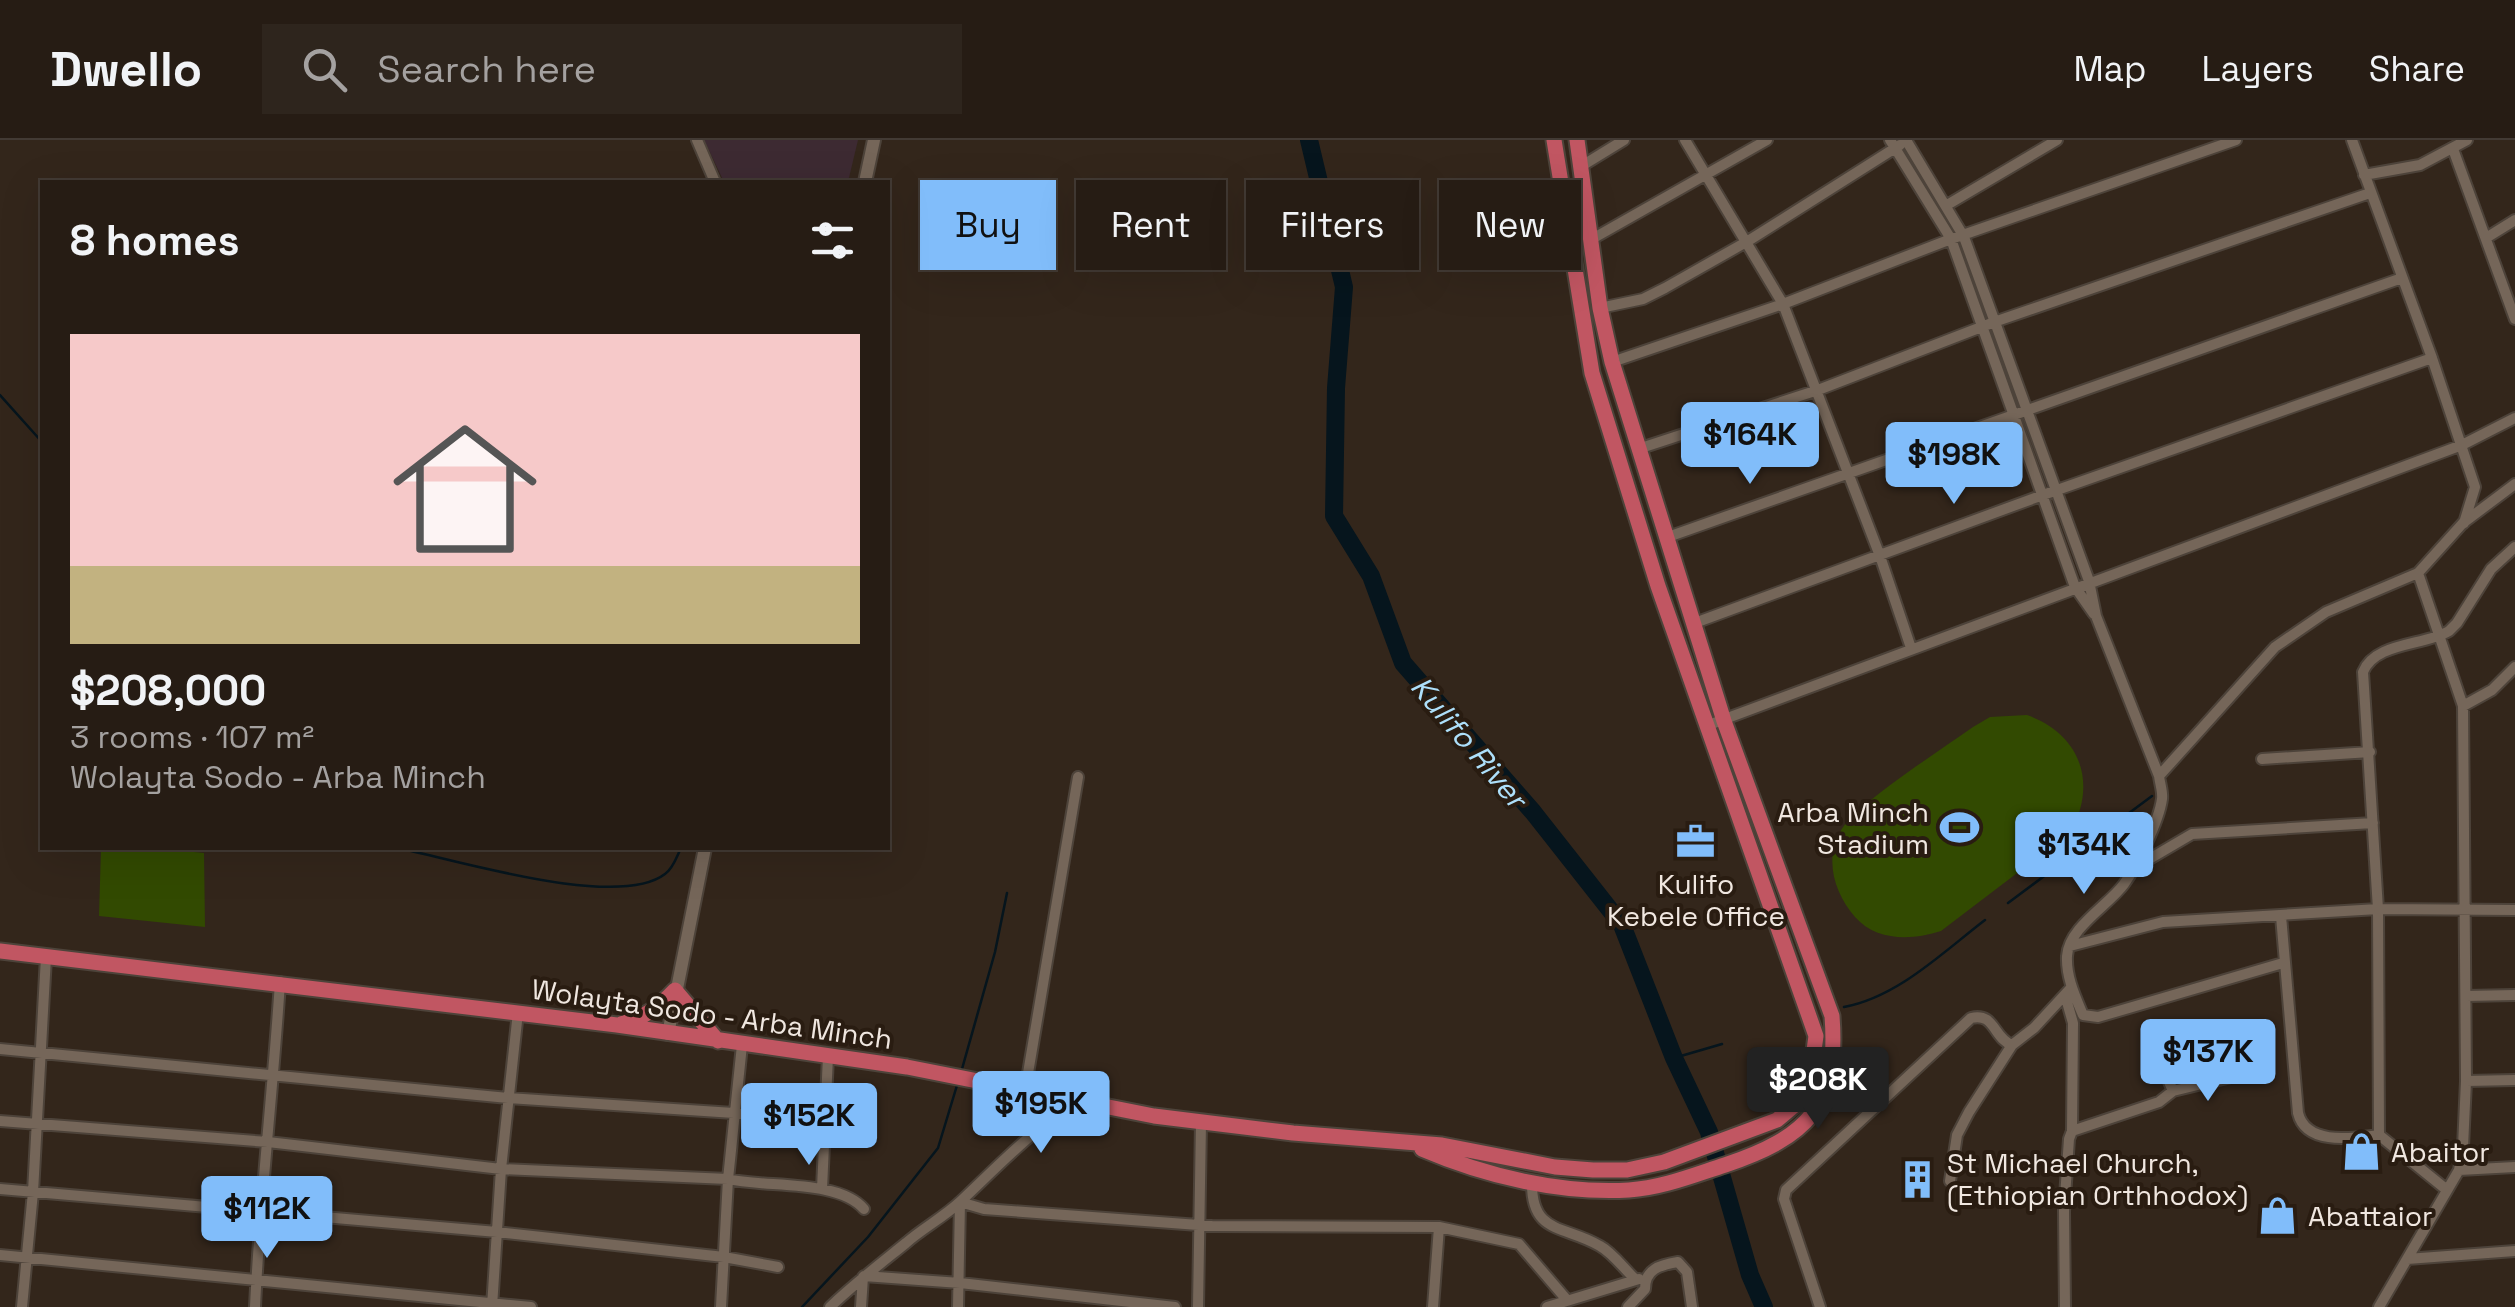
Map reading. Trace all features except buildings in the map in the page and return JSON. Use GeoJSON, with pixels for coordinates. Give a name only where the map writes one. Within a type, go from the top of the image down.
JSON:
{"type":"FeatureCollection","features":[{"type":"Feature","properties":{"kind":"highway","name":"Wolayta Sodo - Arba Minch"},"geometry":{"type":"LineString","coordinates":[[0,951],[618,1025],[907,1067],[1077,1102],[1201,1122],[1442,1145],[1554,1167],[1628,1170],[1664,1162],[1777,1120],[1796,1104],[1811,1072],[1816,1036],[1658,586],[1592,373],[1554,140]]}},
{"type":"Feature","properties":{"kind":"highway"},"geometry":{"type":"LineString","coordinates":[[1576,140],[1599,303],[1612,362],[1664,538],[1774,862],[1755,869]]}},
{"type":"Feature","properties":{"kind":"highway"},"geometry":{"type":"LineString","coordinates":[[1578,298],[1599,303]]}},
{"type":"Feature","properties":{"kind":"highway","name":"Wolayta Sodo - Arba Minch"},"geometry":{"type":"LineString","coordinates":[[1413,1145],[1532,1182],[1632,1190],[1671,1182],[1750,1156],[1791,1136],[1819,1104],[1835,1056],[1832,1016],[1774,862]]}},
{"type":"Feature","properties":{"kind":"highway"},"geometry":{"type":"LineString","coordinates":[[618,1025],[658,1008],[675,990],[718,1041]]}},
{"type":"Feature","properties":{"kind":"street"},"geometry":{"type":"LineString","coordinates":[[697,140],[714,180]]}},
{"type":"Feature","properties":{"kind":"street"},"geometry":{"type":"LineString","coordinates":[[865,180],[874,140]]}},
{"type":"Feature","properties":{"kind":"street"},"geometry":{"type":"LineString","coordinates":[[1580,168],[1624,140]]}},
{"type":"Feature","properties":{"kind":"street"},"geometry":{"type":"LineString","coordinates":[[1685,140],[1782,304],[1818,390],[1911,648]]}},
{"type":"Feature","properties":{"kind":"street"},"geometry":{"type":"LineString","coordinates":[[1592,239],[1766,140]]}},
{"type":"Feature","properties":{"kind":"street"},"geometry":{"type":"LineString","coordinates":[[1599,303],[1643,300],[1748,241],[1892,144],[1907,140],[1964,236],[2089,581],[2096,616],[2159,776],[2162,797],[2125,884],[2077,934],[2067,955],[2073,1022],[2072,1131],[2068,1139],[2064,1211],[2065,1307]]}},
{"type":"Feature","properties":{"kind":"street"},"geometry":{"type":"LineString","coordinates":[[1947,204],[2057,140]]}},
{"type":"Feature","properties":{"kind":"street"},"geometry":{"type":"LineString","coordinates":[[1612,362],[2236,140]]}},
{"type":"Feature","properties":{"kind":"street"},"geometry":{"type":"LineString","coordinates":[[2352,140],[2462,445],[2475,494],[2463,524]]}},
{"type":"Feature","properties":{"kind":"street"},"geometry":{"type":"LineString","coordinates":[[2364,174],[2420,165],[2467,140]]}},
{"type":"Feature","properties":{"kind":"street"},"geometry":{"type":"LineString","coordinates":[[1892,144],[1951,239],[2074,586],[2096,616]]}},
{"type":"Feature","properties":{"kind":"street"},"geometry":{"type":"LineString","coordinates":[[2453,148],[2515,319]]}},
{"type":"Feature","properties":{"kind":"street"},"geometry":{"type":"LineString","coordinates":[[1638,449],[1818,390],[1984,326],[2370,192]]}},
{"type":"Feature","properties":{"kind":"street"},"geometry":{"type":"LineString","coordinates":[[2486,238],[2515,220]]}},
{"type":"Feature","properties":{"kind":"street"},"geometry":{"type":"LineString","coordinates":[[1664,538],[2402,278]]}},
{"type":"Feature","properties":{"kind":"street"},"geometry":{"type":"LineString","coordinates":[[1692,624],[2432,358]]}},
{"type":"Feature","properties":{"kind":"street"},"geometry":{"type":"LineString","coordinates":[[1706,726],[2074,586],[2462,445],[2515,418]]}},
{"type":"Feature","properties":{"kind":"street"},"geometry":{"type":"LineString","coordinates":[[2159,776],[2274,647],[2326,612],[2418,573],[2463,524],[2515,484]]}},
{"type":"Feature","properties":{"kind":"street"},"geometry":{"type":"LineString","coordinates":[[2380,1135],[2378,909],[2363,672],[2368,661],[2379,654],[2440,636],[2457,623],[2491,569],[2515,547]]}},
{"type":"Feature","properties":{"kind":"street"},"geometry":{"type":"LineString","coordinates":[[2380,1307],[2459,1170],[2464,1147],[2463,706],[2418,573]]}},
{"type":"Feature","properties":{"kind":"street"},"geometry":{"type":"LineString","coordinates":[[2463,706],[2492,690],[2515,667]]}},
{"type":"Feature","properties":{"kind":"street"},"geometry":{"type":"LineString","coordinates":[[2262,760],[2370,752]]}},
{"type":"Feature","properties":{"kind":"street"},"geometry":{"type":"LineString","coordinates":[[1025,1091],[1078,777]]}},
{"type":"Feature","properties":{"kind":"street"},"geometry":{"type":"LineString","coordinates":[[2133,868],[2192,834],[2373,823]]}},
{"type":"Feature","properties":{"kind":"street"},"geometry":{"type":"LineString","coordinates":[[668,1034],[705,850]]}},
{"type":"Feature","properties":{"kind":"street"},"geometry":{"type":"LineString","coordinates":[[2070,946],[2163,922],[2378,909],[2515,910]]}},
{"type":"Feature","properties":{"kind":"street"},"geometry":{"type":"LineString","coordinates":[[2281,916],[2302,1126],[2310,1132],[2340,1138],[2380,1135],[2447,1190]]}},
{"type":"Feature","properties":{"kind":"street"},"geometry":{"type":"LineString","coordinates":[[22,1307],[34,1192],[46,957]]}},
{"type":"Feature","properties":{"kind":"street"},"geometry":{"type":"LineString","coordinates":[[2068,991],[2083,1015],[2090,1018],[2283,963]]}},
{"type":"Feature","properties":{"kind":"street"},"geometry":{"type":"LineString","coordinates":[[255,1307],[259,1211],[280,982]]}},
{"type":"Feature","properties":{"kind":"street"},"geometry":{"type":"LineString","coordinates":[[1950,1181],[1956,1135],[2012,1045],[2020,1042],[2068,991]]}},
{"type":"Feature","properties":{"kind":"street"},"geometry":{"type":"LineString","coordinates":[[2466,996],[2515,995]]}},
{"type":"Feature","properties":{"kind":"street"},"geometry":{"type":"LineString","coordinates":[[492,1305],[518,1012]]}},
{"type":"Feature","properties":{"kind":"street"},"geometry":{"type":"LineString","coordinates":[[1820,1307],[1784,1199],[1786,1190],[1971,1018],[1989,1019],[2004,1042],[2012,1045]]}},
{"type":"Feature","properties":{"kind":"street"},"geometry":{"type":"LineString","coordinates":[[2173,1091],[2167,1077],[2167,1061],[2188,1046],[2190,1036]]}},
{"type":"Feature","properties":{"kind":"street"},"geometry":{"type":"LineString","coordinates":[[721,1307],[728,1180],[742,1045]]}},
{"type":"Feature","properties":{"kind":"street"},"geometry":{"type":"LineString","coordinates":[[0,1049],[508,1098],[825,1119]]}},
{"type":"Feature","properties":{"kind":"street"},"geometry":{"type":"LineString","coordinates":[[822,1189],[828,1056]]}},
{"type":"Feature","properties":{"kind":"street"},"geometry":{"type":"LineString","coordinates":[[2072,1131],[2159,1102],[2173,1091],[2235,1076]]}},
{"type":"Feature","properties":{"kind":"street"},"geometry":{"type":"LineString","coordinates":[[2466,1080],[2515,1080]]}},
{"type":"Feature","properties":{"kind":"street"},"geometry":{"type":"LineString","coordinates":[[830,1307],[960,1202],[1044,1125],[1077,1102]]}},
{"type":"Feature","properties":{"kind":"street"},"geometry":{"type":"LineString","coordinates":[[0,1121],[268,1142],[501,1170],[728,1180],[822,1189],[857,1200],[864,1209]]}},
{"type":"Feature","properties":{"kind":"street"},"geometry":{"type":"LineString","coordinates":[[1198,1307],[1201,1122]]}},
{"type":"Feature","properties":{"kind":"street"},"geometry":{"type":"LineString","coordinates":[[2459,1170],[2515,1168]]}},
{"type":"Feature","properties":{"kind":"street"},"geometry":{"type":"LineString","coordinates":[[1532,1182],[1532,1205],[1538,1216],[1551,1226],[1601,1246],[1640,1279],[1645,1289],[1628,1307]]}},
{"type":"Feature","properties":{"kind":"street"},"geometry":{"type":"LineString","coordinates":[[0,1188],[498,1232],[724,1257],[778,1267]]}},
{"type":"Feature","properties":{"kind":"street"},"geometry":{"type":"LineString","coordinates":[[960,1202],[984,1209],[1200,1224],[1440,1227],[1519,1244],[1567,1300]]}},
{"type":"Feature","properties":{"kind":"street"},"geometry":{"type":"LineString","coordinates":[[958,1307],[960,1202]]}},
{"type":"Feature","properties":{"kind":"street"},"geometry":{"type":"LineString","coordinates":[[1433,1307],[1440,1227]]}},
{"type":"Feature","properties":{"kind":"street"},"geometry":{"type":"LineString","coordinates":[[2407,1259],[2515,1251]]}},
{"type":"Feature","properties":{"kind":"street"},"geometry":{"type":"LineString","coordinates":[[0,1255],[531,1307]]}},
{"type":"Feature","properties":{"kind":"street"},"geometry":{"type":"LineString","coordinates":[[1548,1307],[1640,1279],[1653,1269],[1678,1262],[1688,1272],[1692,1307]]}},
{"type":"Feature","properties":{"kind":"street"},"geometry":{"type":"LineString","coordinates":[[864,1276],[960,1282],[1175,1307]]}},
{"type":"Feature","properties":{"kind":"street"},"geometry":{"type":"LineString","coordinates":[[861,1307],[864,1276]]}},
{"type":"Feature","properties":{"kind":"shaded area"},"geometry":{"type":"Polygon","coordinates":[[[704,140],[858,140],[848,180],[723,180],[704,140]]]}},
{"type":"Feature","properties":{"kind":"green space"},"geometry":{"type":"Polygon","coordinates":[[[2027,715],[2060,735],[2079,763],[2083,797],[2070,833],[1941,931],[1896,937],[1864,925],[1848,908],[1834,877],[1833,854],[1840,832],[1881,792],[1973,727],[1990,717],[2027,715]]]}},
{"type":"Feature","properties":{"kind":"green space"},"geometry":{"type":"Polygon","coordinates":[[[101,850],[204,853],[205,927],[99,916],[101,850]]]}},
{"type":"Feature","properties":{"kind":"waterway","name":"Kulifo River"},"geometry":{"type":"LineString","coordinates":[[1309,140],[1344,287],[1336,388],[1334,516],[1371,576],[1403,663],[1533,812],[1622,925],[1674,1058],[1709,1132],[1750,1275],[1764,1307]]}},
{"type":"Feature","properties":{"kind":"waterway"},"geometry":{"type":"LineString","coordinates":[[0,395],[40,440]]}},
{"type":"Feature","properties":{"kind":"waterway"},"geometry":{"type":"LineString","coordinates":[[2008,903],[2152,796]]}},
{"type":"Feature","properties":{"kind":"waterway"},"geometry":{"type":"LineString","coordinates":[[407,850],[536,879],[612,887],[642,884],[665,874],[680,850]]}},
{"type":"Feature","properties":{"kind":"waterway"},"geometry":{"type":"LineString","coordinates":[[962,1069],[1007,893]]}},
{"type":"Feature","properties":{"kind":"waterway"},"geometry":{"type":"LineString","coordinates":[[1844,1007],[1901,984],[1985,920]]}},
{"type":"Feature","properties":{"kind":"waterway"},"geometry":{"type":"LineString","coordinates":[[1674,1058],[1722,1044]]}},
{"type":"Feature","properties":{"kind":"waterway"},"geometry":{"type":"LineString","coordinates":[[802,1307],[868,1237],[938,1148],[958,1082]]}},
{"type":"Feature","properties":{"kind":"place","name":"Arba Minch Stadium"},"geometry":{"type":"Point","coordinates":[1959,828]}},
{"type":"Feature","properties":{"kind":"place","name":"Kulifo Kebele Office"},"geometry":{"type":"Point","coordinates":[1696,841]}},
{"type":"Feature","properties":{"kind":"place","name":"Abaitor"},"geometry":{"type":"Point","coordinates":[2361,1152]}},
{"type":"Feature","properties":{"kind":"place","name":"St Michael Church, (Ethiopian Orthhodox)"},"geometry":{"type":"Point","coordinates":[1917,1179]}},
{"type":"Feature","properties":{"kind":"place","name":"Abattaior"},"geometry":{"type":"Point","coordinates":[2278,1216]}}]}
